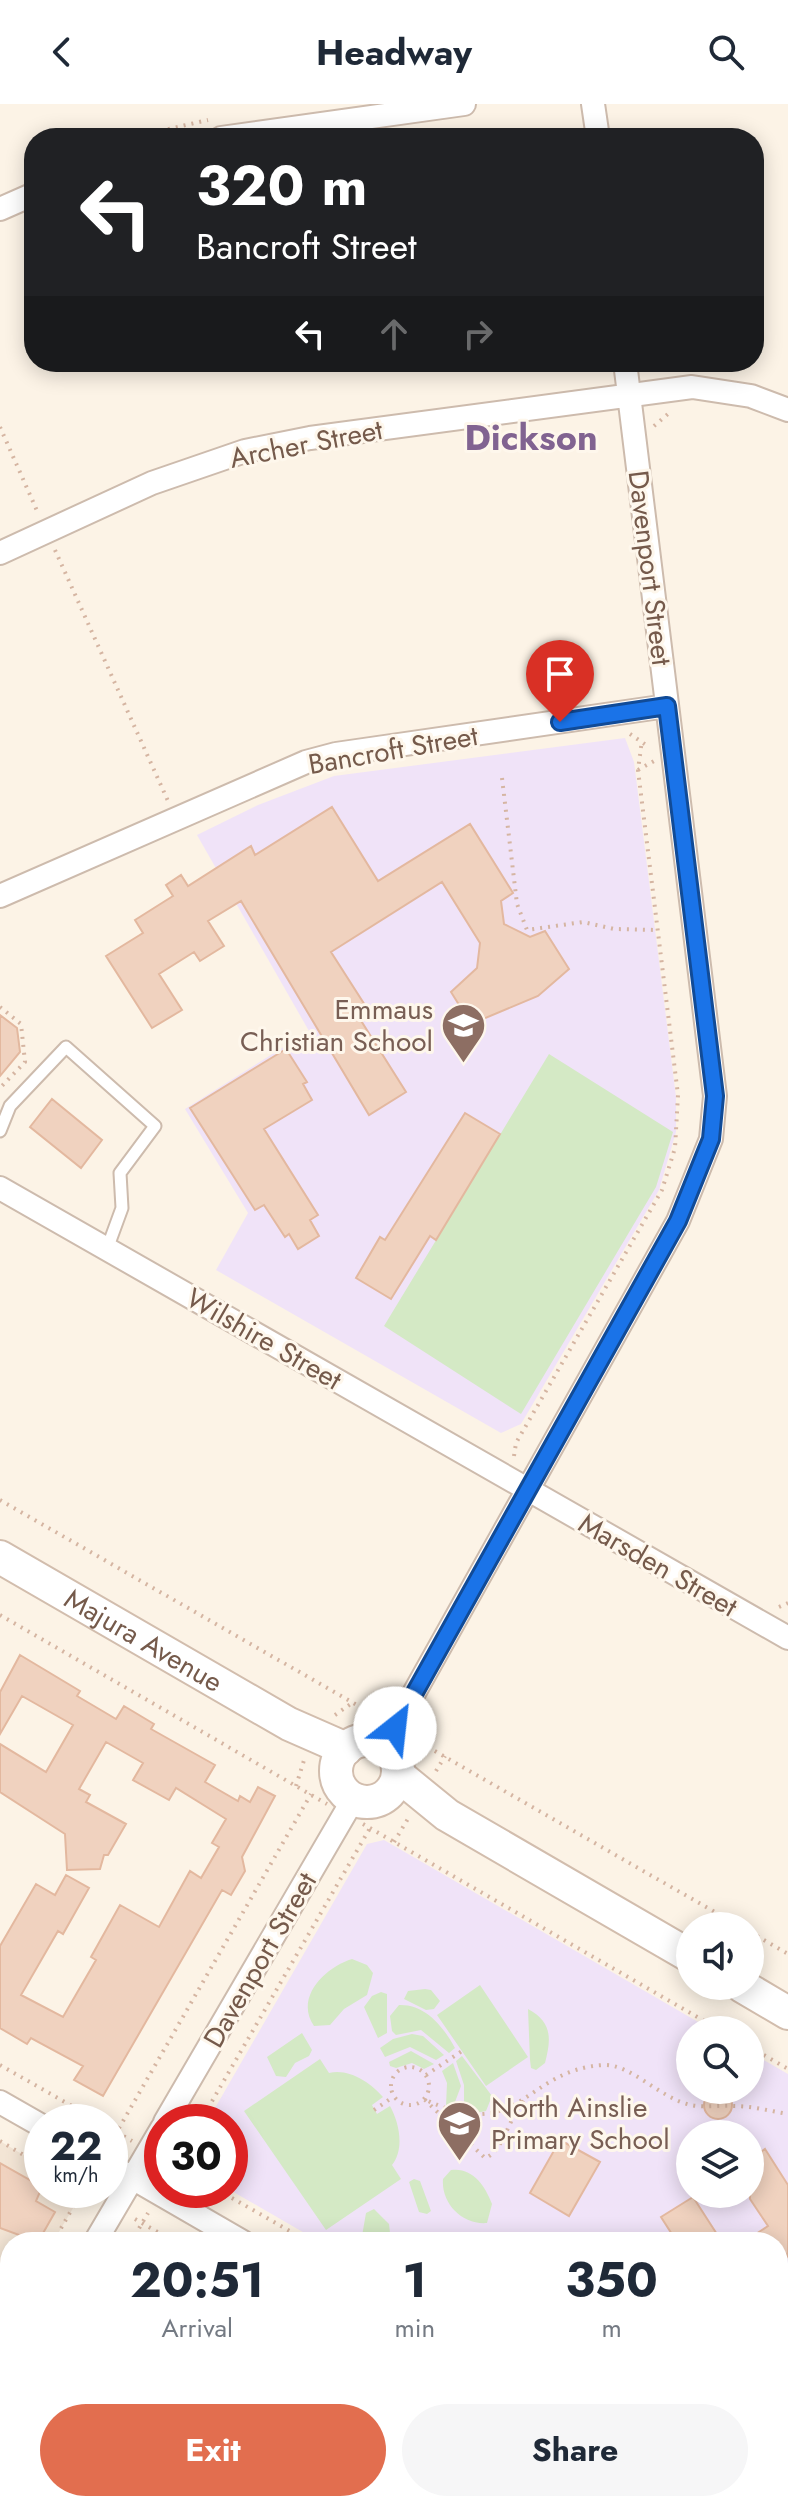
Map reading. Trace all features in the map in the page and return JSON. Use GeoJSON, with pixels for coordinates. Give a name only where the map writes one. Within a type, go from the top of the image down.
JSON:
{"type":"FeatureCollection","features":[{"type":"Feature","properties":{"kind":"main road","name":"Majura Avenue"},"geometry":{"type":"LineString","coordinates":[[0,1557],[289,1724],[364,1779]]}},
{"type":"Feature","properties":{"kind":"main road"},"geometry":{"type":"LineString","coordinates":[[364,1779],[396,1758],[385,1745]]}},
{"type":"Feature","properties":{"kind":"main road"},"geometry":{"type":"LineString","coordinates":[[364,1779],[447,1815],[676,1948]]}},
{"type":"Feature","properties":{"kind":"main road"},"geometry":{"type":"LineString","coordinates":[[764,1999],[788,2013]]}},
{"type":"Feature","properties":{"kind":"street"},"geometry":{"type":"LineString","coordinates":[[292,128],[464,104]]}},
{"type":"Feature","properties":{"kind":"street"},"geometry":{"type":"LineString","coordinates":[[593,104],[597,128]]}},
{"type":"Feature","properties":{"kind":"street"},"geometry":{"type":"LineString","coordinates":[[0,209],[24,198]]}},
{"type":"Feature","properties":{"kind":"street","name":"Davenport Street"},"geometry":{"type":"LineString","coordinates":[[385,1745],[678,1221],[711,1139],[715,1096],[626,372]]}},
{"type":"Feature","properties":{"kind":"street"},"geometry":{"type":"LineString","coordinates":[[629,395],[692,387],[751,396],[788,410]]}},
{"type":"Feature","properties":{"kind":"street","name":"Archer Street"},"geometry":{"type":"LineString","coordinates":[[0,553],[152,483],[245,451],[310,438],[629,395]]}},
{"type":"Feature","properties":{"kind":"street","name":"Bancroft Street"},"geometry":{"type":"LineString","coordinates":[[0,896],[306,762],[336,754],[667,706]]}},
{"type":"Feature","properties":{"kind":"street","name":"Wilshire Street"},"geometry":{"type":"LineString","coordinates":[[0,1188],[527,1491]]}},
{"type":"Feature","properties":{"kind":"street","name":"Marsden Street"},"geometry":{"type":"LineString","coordinates":[[527,1491],[788,1638]]}},
{"type":"Feature","properties":{"kind":"street","name":"Davenport Street"},"geometry":{"type":"LineString","coordinates":[[175,2104],[364,1779]]}},
{"type":"Feature","properties":{"kind":"street"},"geometry":{"type":"LineString","coordinates":[[0,2102],[24,2116]]}},
{"type":"Feature","properties":{"kind":"street"},"geometry":{"type":"LineString","coordinates":[[101,2232],[144,2158]]}},
{"type":"Feature","properties":{"kind":"street"},"geometry":{"type":"LineString","coordinates":[[128,2176],[226,2232]]}},
{"type":"Feature","properties":{"kind":"lane"},"geometry":{"type":"LineString","coordinates":[[0,1131],[10,1106],[66,1047],[155,1126],[120,1173],[122,1208],[107,1249]]}},
{"type":"Feature","properties":{"kind":"path"},"geometry":{"type":"LineString","coordinates":[[0,427],[169,804]]}},
{"type":"Feature","properties":{"kind":"path"},"geometry":{"type":"LineString","coordinates":[[499,1475],[516,1454],[516,1443],[668,1174],[679,1122],[638,770],[642,740]]}},
{"type":"Feature","properties":{"kind":"path"},"geometry":{"type":"LineString","coordinates":[[502,778],[517,904],[527,930],[583,922],[614,929],[658,930]]}},
{"type":"Feature","properties":{"kind":"path"},"geometry":{"type":"LineString","coordinates":[[0,1007],[21,1024],[25,1062],[0,1088]]}},
{"type":"Feature","properties":{"kind":"path"},"geometry":{"type":"LineString","coordinates":[[0,1500],[352,1703],[324,1723]]}},
{"type":"Feature","properties":{"kind":"path"},"geometry":{"type":"LineString","coordinates":[[0,1615],[296,1786],[305,1755]]}},
{"type":"Feature","properties":{"kind":"path"},"geometry":{"type":"LineString","coordinates":[[372,1714],[378,1709]]}},
{"type":"Feature","properties":{"kind":"path"},"geometry":{"type":"LineString","coordinates":[[445,1756],[715,1912]]}},
{"type":"Feature","properties":{"kind":"path"},"geometry":{"type":"LineString","coordinates":[[128,2113],[311,1794]]}},
{"type":"Feature","properties":{"kind":"path"},"geometry":{"type":"LineString","coordinates":[[210,2104],[370,1828]]}},
{"type":"Feature","properties":{"kind":"path"},"geometry":{"type":"LineString","coordinates":[[394,1842],[696,2016]]}},
{"type":"Feature","properties":{"kind":"path"},"geometry":{"type":"LineString","coordinates":[[764,1940],[788,1954]]}},
{"type":"Feature","properties":{"kind":"path"},"geometry":{"type":"LineString","coordinates":[[426,2075],[462,2051]]}},
{"type":"Feature","properties":{"kind":"path"},"geometry":{"type":"LineString","coordinates":[[764,2055],[788,2069]]}},
{"type":"Feature","properties":{"kind":"path"},"geometry":{"type":"LineString","coordinates":[[0,2065],[68,2104]]}},
{"type":"Feature","properties":{"kind":"path"},"geometry":{"type":"LineString","coordinates":[[424,2099],[485,2158],[499,2148],[509,2120],[524,2101],[546,2085],[580,2068],[610,2065],[691,2105],[737,2106],[788,2114]]}},
{"type":"Feature","properties":{"kind":"path"},"geometry":{"type":"LineString","coordinates":[[424,2099],[429,2088],[426,2075],[411,2066],[403,2068],[391,2080],[393,2097],[405,2105],[424,2099],[473,2117],[524,2101]]}},
{"type":"Feature","properties":{"kind":"path"},"geometry":{"type":"LineString","coordinates":[[374,2110],[393,2097]]}},
{"type":"Feature","properties":{"kind":"path"},"geometry":{"type":"LineString","coordinates":[[0,2141],[24,2155]]}},
{"type":"Feature","properties":{"kind":"path"},"geometry":{"type":"LineString","coordinates":[[248,2207],[292,2232]]}},
{"type":"Feature","properties":{"kind":"path"},"geometry":{"type":"LineString","coordinates":[[59,2232],[73,2208]]}},
{"type":"Feature","properties":{"kind":"path"},"geometry":{"type":"LineString","coordinates":[[137,2232],[142,2223],[158,2232]]}},
{"type":"Feature","properties":{"kind":"shaded area","name":"Emmaus Christian School"},"geometry":{"type":"Polygon","coordinates":[[[625,738],[634,762],[676,1097],[676,1132],[659,1190],[521,1424],[501,1433],[216,1270],[248,1213],[185,1109],[309,1031],[197,835],[258,805],[334,776],[625,738]]]}},
{"type":"Feature","properties":{"kind":"shaded area","name":"North Ainslie Primary School"},"geometry":{"type":"Polygon","coordinates":[[[384,1840],[688,2016],[676,2016],[676,2104],[764,2104],[764,2060],[788,2074],[788,2232],[303,2232],[248,2200],[248,2104],[217,2104],[367,1844],[384,1840]]]}},
{"type":"Feature","properties":{"kind":"shaded area"},"geometry":{"type":"Polygon","coordinates":[[[0,2141],[24,2155],[24,2208],[73,2208],[59,2232],[0,2232],[0,2141]]]}},
{"type":"Feature","properties":{"kind":"green space"},"geometry":{"type":"Polygon","coordinates":[[[549,1054],[673,1132],[656,1187],[521,1414],[384,1326],[549,1054]]]}},
{"type":"Feature","properties":{"kind":"green space"},"geometry":{"type":"Polygon","coordinates":[[[352,1959],[367,1965],[373,1973],[367,1995],[344,2009],[330,2025],[314,2026],[309,2015],[310,1994],[323,1976],[352,1959]]]}},
{"type":"Feature","properties":{"kind":"green space"},"geometry":{"type":"Polygon","coordinates":[[[480,1985],[528,2057],[486,2086],[437,2015],[480,1985]]]}},
{"type":"Feature","properties":{"kind":"green space"},"geometry":{"type":"Polygon","coordinates":[[[431,1990],[440,2001],[434,2009],[426,2010],[404,1999],[408,1991],[431,1990]]]}},
{"type":"Feature","properties":{"kind":"green space"},"geometry":{"type":"Polygon","coordinates":[[[381,1992],[387,1994],[387,2033],[378,2038],[364,2007],[372,1996],[381,1992]]]}},
{"type":"Feature","properties":{"kind":"green space"},"geometry":{"type":"Polygon","coordinates":[[[399,2005],[425,2012],[445,2032],[455,2048],[449,2053],[421,2030],[396,2035],[392,2031],[390,2016],[399,2005]]]}},
{"type":"Feature","properties":{"kind":"green space"},"geometry":{"type":"Polygon","coordinates":[[[528,2009],[542,2020],[548,2032],[545,2063],[536,2070],[531,2068],[528,2009]]]}},
{"type":"Feature","properties":{"kind":"green space"},"geometry":{"type":"Polygon","coordinates":[[[302,2033],[312,2050],[309,2056],[295,2063],[286,2077],[276,2076],[267,2057],[302,2033]]]}},
{"type":"Feature","properties":{"kind":"green space"},"geometry":{"type":"Polygon","coordinates":[[[412,2034],[423,2036],[444,2055],[436,2060],[410,2047],[385,2057],[380,2048],[393,2039],[412,2034]]]}},
{"type":"Feature","properties":{"kind":"green space"},"geometry":{"type":"Polygon","coordinates":[[[411,2051],[434,2064],[424,2069],[412,2063],[396,2068],[390,2066],[389,2062],[411,2051]]]}},
{"type":"Feature","properties":{"kind":"green space"},"geometry":{"type":"Polygon","coordinates":[[[462,2056],[492,2096],[486,2111],[471,2114],[464,2110],[464,2085],[456,2061],[462,2056]]]}},
{"type":"Feature","properties":{"kind":"green space"},"geometry":{"type":"Polygon","coordinates":[[[320,2059],[329,2073],[352,2075],[378,2092],[383,2097],[372,2105],[377,2114],[390,2106],[399,2136],[398,2151],[392,2165],[401,2179],[326,2230],[248,2117],[248,2108],[320,2059]]]}},
{"type":"Feature","properties":{"kind":"green space"},"geometry":{"type":"Polygon","coordinates":[[[453,2063],[461,2086],[452,2110],[446,2106],[447,2083],[442,2071],[453,2063]]]}},
{"type":"Feature","properties":{"kind":"green space"},"geometry":{"type":"Polygon","coordinates":[[[451,2170],[471,2174],[486,2190],[492,2204],[487,2223],[469,2220],[449,2204],[443,2179],[451,2170]]]}},
{"type":"Feature","properties":{"kind":"green space"},"geometry":{"type":"Polygon","coordinates":[[[414,2179],[420,2181],[431,2211],[427,2214],[419,2212],[409,2182],[414,2179]]]}},
{"type":"Feature","properties":{"kind":"green space"},"geometry":{"type":"Polygon","coordinates":[[[374,2209],[389,2224],[390,2232],[363,2232],[366,2213],[374,2209]]]}},
{"type":"Feature","properties":{"kind":"building"},"geometry":{"type":"Polygon","coordinates":[[[332,807],[378,881],[470,824],[513,893],[501,901],[504,924],[530,937],[545,931],[569,969],[538,996],[471,1024],[451,992],[477,968],[480,943],[442,882],[331,952],[370,1013],[360,1019],[406,1092],[369,1115],[241,901],[208,921],[224,946],[200,961],[194,952],[159,974],[182,1010],[152,1028],[106,956],[143,933],[135,920],[173,896],[166,885],[181,875],[188,886],[251,846],[255,855],[332,807]]]}},
{"type":"Feature","properties":{"kind":"building"},"geometry":{"type":"Polygon","coordinates":[[[0,1015],[17,1028],[20,1052],[0,1076],[0,1015]]]}},
{"type":"Feature","properties":{"kind":"building"},"geometry":{"type":"Polygon","coordinates":[[[286,1049],[307,1082],[303,1084],[312,1100],[264,1129],[318,1215],[310,1220],[319,1236],[298,1249],[289,1234],[285,1237],[264,1205],[255,1210],[190,1108],[286,1049]]]}},
{"type":"Feature","properties":{"kind":"building"},"geometry":{"type":"Polygon","coordinates":[[[52,1099],[102,1140],[81,1168],[30,1127],[52,1099]]]}},
{"type":"Feature","properties":{"kind":"building"},"geometry":{"type":"Polygon","coordinates":[[[465,1113],[500,1134],[436,1240],[430,1236],[391,1299],[356,1278],[380,1237],[385,1240],[465,1113]]]}},
{"type":"Feature","properties":{"kind":"building"},"geometry":{"type":"Polygon","coordinates":[[[20,1655],[80,1691],[77,1696],[116,1719],[124,1706],[154,1724],[151,1729],[215,1765],[205,1782],[238,1801],[240,1796],[250,1802],[258,1787],[275,1796],[242,1857],[245,1871],[231,1895],[222,1890],[103,2096],[74,2080],[83,2066],[31,2038],[27,2044],[0,2028],[0,1946],[36,1884],[55,1895],[66,1875],[89,1888],[63,1934],[58,1931],[21,1995],[63,2017],[96,1960],[91,1957],[120,1905],[159,1927],[190,1871],[201,1878],[219,1847],[212,1843],[226,1819],[176,1788],[169,1800],[133,1780],[143,1763],[106,1742],[79,1789],[90,1795],[86,1802],[126,1824],[108,1855],[104,1855],[100,1869],[67,1870],[65,1834],[0,1792],[0,1744],[46,1772],[73,1725],[22,1696],[0,1734],[0,1692],[20,1655]]]}},
{"type":"Feature","properties":{"kind":"building"},"geometry":{"type":"Polygon","coordinates":[[[704,2104],[732,2104],[728,2115],[718,2119],[708,2115],[704,2105],[704,2104]]]}},
{"type":"Feature","properties":{"kind":"building"},"geometry":{"type":"Polygon","coordinates":[[[560,2140],[600,2162],[569,2216],[530,2193],[560,2140]]]}},
{"type":"Feature","properties":{"kind":"building"},"geometry":{"type":"Polygon","coordinates":[[[765,2149],[788,2185],[788,2232],[759,2232],[768,2226],[756,2208],[764,2208],[765,2149]]]}},
{"type":"Feature","properties":{"kind":"building"},"geometry":{"type":"Polygon","coordinates":[[[0,2163],[24,2177],[24,2208],[48,2208],[55,2212],[44,2232],[11,2232],[0,2228],[0,2163]]]}},
{"type":"Feature","properties":{"kind":"building"},"geometry":{"type":"Polygon","coordinates":[[[676,2208],[700,2208],[716,2232],[671,2232],[661,2217],[676,2208]]]}},
{"type":"Feature","properties":{"kind":"place","name":"Emmaus Christian School"},"geometry":{"type":"Point","coordinates":[464,1064]}},
{"type":"Feature","properties":{"kind":"place","name":"North Ainslie Primary School"},"geometry":{"type":"Point","coordinates":[460,2162]}},
{"type":"Feature","properties":{"kind":"district","name":"Dickson"},"geometry":{"type":"Point","coordinates":[531,437]}},
{"type":"Feature","properties":{"kind":"route"},"geometry":{"type":"LineString","coordinates":[[395,1728],[678,1221],[696,1183],[711,1139],[715,1096],[667,706],[560,722]]}}]}
